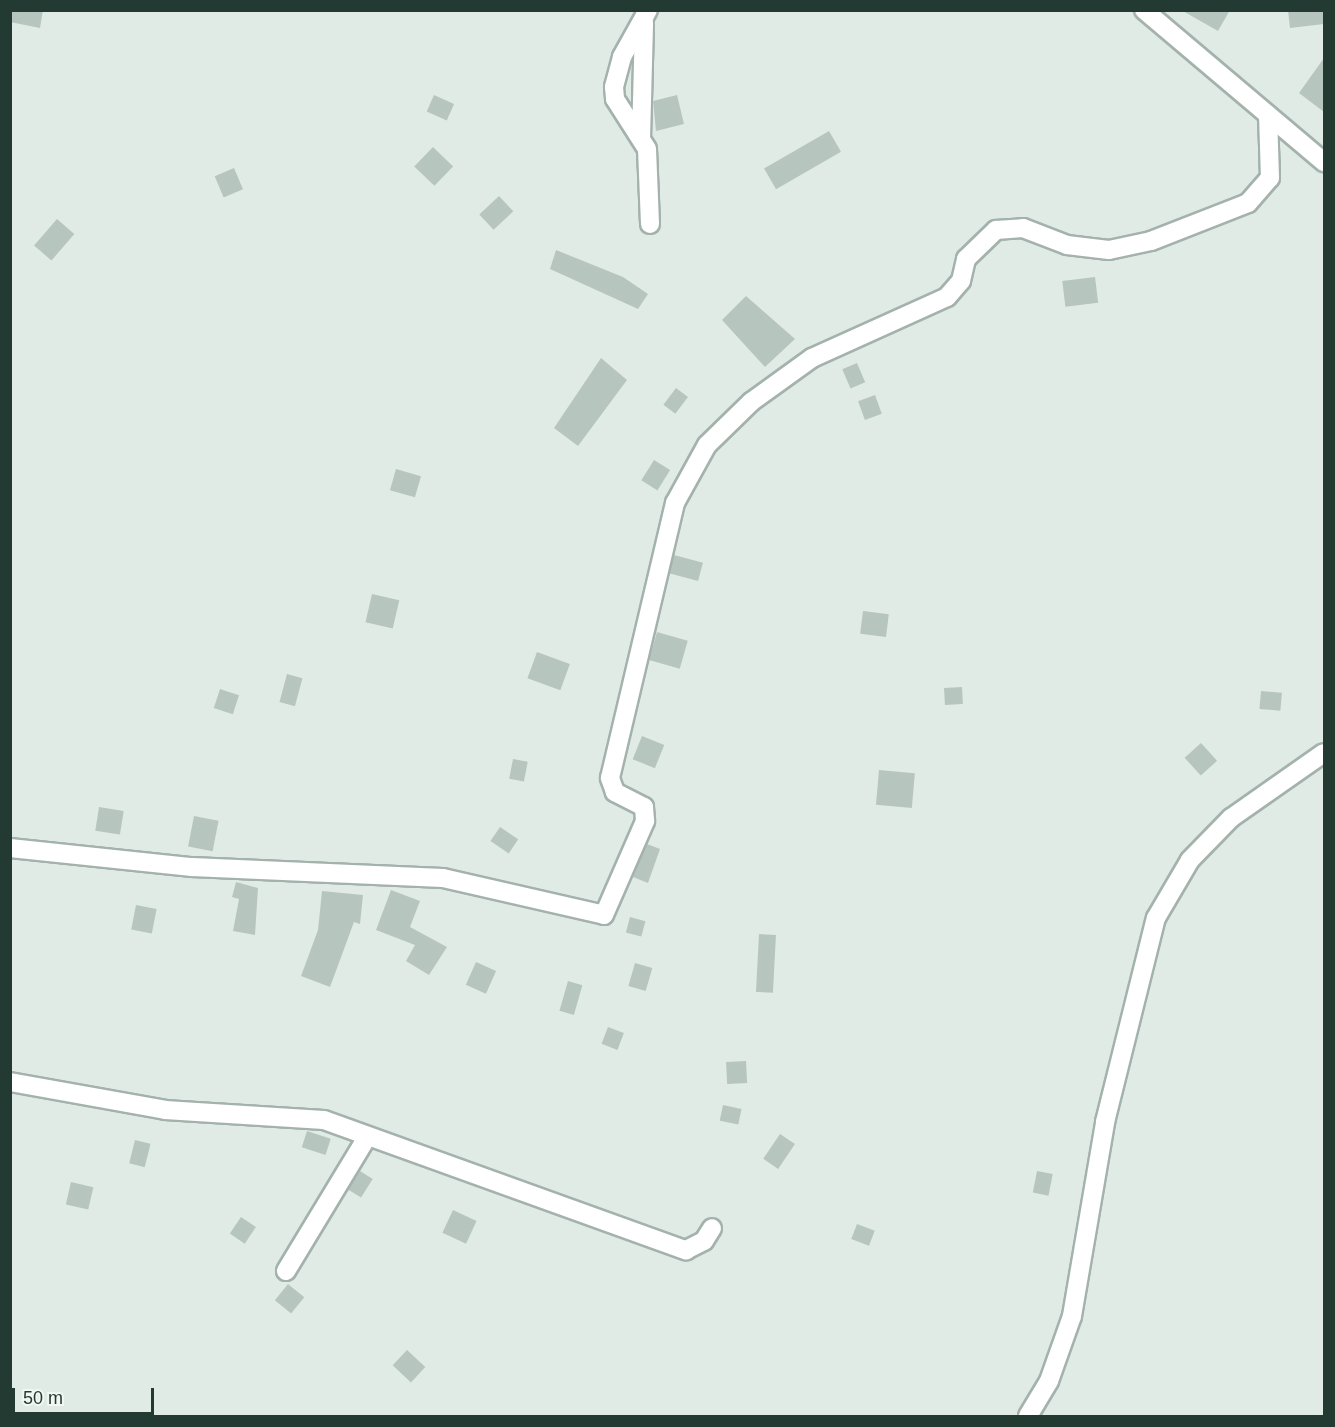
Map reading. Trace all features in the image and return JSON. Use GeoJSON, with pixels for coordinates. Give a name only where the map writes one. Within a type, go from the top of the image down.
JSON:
{"type":"FeatureCollection","features":[{"type":"Feature","properties":{"kind":"street"},"geometry":{"type":"LineString","coordinates":[[1144,10],[1324,162]]}},
{"type":"Feature","properties":{"kind":"street"},"geometry":{"type":"LineString","coordinates":[[641,139],[646,17]]}},
{"type":"Feature","properties":{"kind":"street"},"geometry":{"type":"LineString","coordinates":[[646,17],[622,57],[614,87],[615,99],[641,139],[649,164],[650,224]]}},
{"type":"Feature","properties":{"kind":"street"},"geometry":{"type":"LineString","coordinates":[[10,848],[192,867],[444,878],[604,915],[645,821],[644,807],[615,792],[609,778],[675,503],[707,445],[751,402],[812,358],[947,297],[960,281],[966,259],[996,230],[1023,228],[1066,245],[1109,249],[1151,241],[1248,203],[1270,178],[1268,115]]}},
{"type":"Feature","properties":{"kind":"street"},"geometry":{"type":"LineString","coordinates":[[1028,1416],[1049,1380],[1072,1316],[1105,1122],[1156,918],[1190,860],[1231,818],[1324,753]]}},
{"type":"Feature","properties":{"kind":"street"},"geometry":{"type":"LineString","coordinates":[[10,1082],[165,1110],[308,1116],[677,1248],[695,1247],[712,1228]]}},
{"type":"Feature","properties":{"kind":"street"},"geometry":{"type":"LineString","coordinates":[[286,1271],[368,1137]]}},
{"type":"Feature","properties":{"kind":"building"},"geometry":{"type":"Polygon","coordinates":[[[10,10],[43,10],[40,28],[10,22],[10,10]]]}},
{"type":"Feature","properties":{"kind":"building"},"geometry":{"type":"Polygon","coordinates":[[[1181,10],[1230,10],[1218,31],[1181,10]]]}},
{"type":"Feature","properties":{"kind":"building"},"geometry":{"type":"Polygon","coordinates":[[[1288,10],[1324,10],[1324,24],[1290,28],[1288,10]]]}},
{"type":"Feature","properties":{"kind":"building"},"geometry":{"type":"Polygon","coordinates":[[[1324,58],[1324,112],[1299,93],[1324,58]]]}},
{"type":"Feature","properties":{"kind":"building"},"geometry":{"type":"Polygon","coordinates":[[[434,95],[454,104],[447,120],[427,111],[434,95]]]}},
{"type":"Feature","properties":{"kind":"building"},"geometry":{"type":"Polygon","coordinates":[[[677,95],[684,124],[656,131],[653,101],[677,95]]]}},
{"type":"Feature","properties":{"kind":"building"},"geometry":{"type":"Polygon","coordinates":[[[829,131],[841,152],[776,189],[764,168],[829,131]]]}},
{"type":"Feature","properties":{"kind":"building"},"geometry":{"type":"Polygon","coordinates":[[[433,147],[453,166],[434,186],[414,166],[433,147]]]}},
{"type":"Feature","properties":{"kind":"building"},"geometry":{"type":"Polygon","coordinates":[[[234,168],[243,189],[224,197],[215,176],[234,168]]]}},
{"type":"Feature","properties":{"kind":"building"},"geometry":{"type":"Polygon","coordinates":[[[499,196],[513,211],[494,230],[479,214],[499,196]]]}},
{"type":"Feature","properties":{"kind":"building"},"geometry":{"type":"Polygon","coordinates":[[[57,219],[74,234],[51,261],[34,245],[57,219]]]}},
{"type":"Feature","properties":{"kind":"building"},"geometry":{"type":"Polygon","coordinates":[[[556,250],[623,277],[648,294],[638,309],[550,269],[556,250]]]}},
{"type":"Feature","properties":{"kind":"building"},"geometry":{"type":"Polygon","coordinates":[[[1095,277],[1098,303],[1065,307],[1062,281],[1095,277]]]}},
{"type":"Feature","properties":{"kind":"building"},"geometry":{"type":"Polygon","coordinates":[[[746,296],[795,339],[765,367],[722,320],[746,296]]]}},
{"type":"Feature","properties":{"kind":"building"},"geometry":{"type":"Polygon","coordinates":[[[601,358],[627,380],[578,446],[554,428],[601,358]]]}},
{"type":"Feature","properties":{"kind":"building"},"geometry":{"type":"Polygon","coordinates":[[[857,363],[865,382],[850,389],[842,369],[857,363]]]}},
{"type":"Feature","properties":{"kind":"building"},"geometry":{"type":"Polygon","coordinates":[[[676,388],[688,397],[675,414],[663,405],[676,388]]]}},
{"type":"Feature","properties":{"kind":"building"},"geometry":{"type":"Polygon","coordinates":[[[875,395],[882,414],[865,420],[858,401],[875,395]]]}},
{"type":"Feature","properties":{"kind":"building"},"geometry":{"type":"Polygon","coordinates":[[[654,460],[670,470],[657,490],[641,480],[654,460]]]}},
{"type":"Feature","properties":{"kind":"building"},"geometry":{"type":"Polygon","coordinates":[[[396,469],[421,476],[415,497],[390,490],[396,469]]]}},
{"type":"Feature","properties":{"kind":"building"},"geometry":{"type":"Polygon","coordinates":[[[674,555],[703,563],[698,581],[669,573],[674,555]]]}},
{"type":"Feature","properties":{"kind":"building"},"geometry":{"type":"Polygon","coordinates":[[[372,594],[399,600],[393,629],[365,622],[372,594]]]}},
{"type":"Feature","properties":{"kind":"building"},"geometry":{"type":"Polygon","coordinates":[[[863,611],[889,614],[886,637],[860,634],[863,611]]]}},
{"type":"Feature","properties":{"kind":"building"},"geometry":{"type":"Polygon","coordinates":[[[657,632],[688,641],[680,669],[649,660],[657,632]]]}},
{"type":"Feature","properties":{"kind":"building"},"geometry":{"type":"Polygon","coordinates":[[[537,652],[570,664],[560,690],[527,678],[537,652]]]}},
{"type":"Feature","properties":{"kind":"building"},"geometry":{"type":"Polygon","coordinates":[[[287,674],[302,678],[295,706],[279,702],[287,674]]]}},
{"type":"Feature","properties":{"kind":"building"},"geometry":{"type":"Polygon","coordinates":[[[962,687],[963,704],[945,705],[944,688],[962,687]]]}},
{"type":"Feature","properties":{"kind":"building"},"geometry":{"type":"Polygon","coordinates":[[[220,689],[239,695],[233,714],[214,708],[220,689]]]}},
{"type":"Feature","properties":{"kind":"building"},"geometry":{"type":"Polygon","coordinates":[[[1261,691],[1282,693],[1280,711],[1259,709],[1261,691]]]}},
{"type":"Feature","properties":{"kind":"building"},"geometry":{"type":"Polygon","coordinates":[[[642,736],[664,745],[655,768],[633,759],[642,736]]]}},
{"type":"Feature","properties":{"kind":"building"},"geometry":{"type":"Polygon","coordinates":[[[1201,743],[1217,761],[1201,776],[1185,758],[1201,743]]]}},
{"type":"Feature","properties":{"kind":"building"},"geometry":{"type":"Polygon","coordinates":[[[513,759],[528,762],[524,781],[509,779],[513,759]]]}},
{"type":"Feature","properties":{"kind":"building"},"geometry":{"type":"Polygon","coordinates":[[[879,770],[915,773],[912,808],[876,805],[879,770]]]}},
{"type":"Feature","properties":{"kind":"building"},"geometry":{"type":"Polygon","coordinates":[[[99,807],[124,811],[120,835],[95,831],[99,807]]]}},
{"type":"Feature","properties":{"kind":"building"},"geometry":{"type":"Polygon","coordinates":[[[194,816],[219,821],[213,851],[188,846],[194,816]]]}},
{"type":"Feature","properties":{"kind":"building"},"geometry":{"type":"Polygon","coordinates":[[[500,827],[518,839],[509,853],[490,841],[500,827]]]}},
{"type":"Feature","properties":{"kind":"building"},"geometry":{"type":"Polygon","coordinates":[[[647,844],[660,849],[648,883],[633,877],[647,844]]]}},
{"type":"Feature","properties":{"kind":"building"},"geometry":{"type":"Polygon","coordinates":[[[236,882],[258,888],[255,935],[233,931],[239,899],[232,897],[236,882]]]}},
{"type":"Feature","properties":{"kind":"building"},"geometry":{"type":"Polygon","coordinates":[[[391,890],[420,901],[410,927],[447,947],[429,975],[406,961],[415,945],[376,930],[391,890]]]}},
{"type":"Feature","properties":{"kind":"building"},"geometry":{"type":"Polygon","coordinates":[[[322,891],[363,895],[360,924],[354,922],[330,987],[301,976],[318,930],[322,891]]]}},
{"type":"Feature","properties":{"kind":"building"},"geometry":{"type":"Polygon","coordinates":[[[136,905],[157,909],[152,934],[131,930],[136,905]]]}},
{"type":"Feature","properties":{"kind":"building"},"geometry":{"type":"Polygon","coordinates":[[[630,917],[645,921],[641,937],[626,932],[630,917]]]}},
{"type":"Feature","properties":{"kind":"building"},"geometry":{"type":"Polygon","coordinates":[[[759,934],[776,935],[773,993],[756,992],[759,934]]]}},
{"type":"Feature","properties":{"kind":"building"},"geometry":{"type":"Polygon","coordinates":[[[476,962],[496,971],[486,994],[466,985],[476,962]]]}},
{"type":"Feature","properties":{"kind":"building"},"geometry":{"type":"Polygon","coordinates":[[[635,963],[652,968],[646,991],[628,986],[635,963]]]}},
{"type":"Feature","properties":{"kind":"building"},"geometry":{"type":"Polygon","coordinates":[[[568,981],[582,985],[574,1015],[559,1011],[568,981]]]}},
{"type":"Feature","properties":{"kind":"building"},"geometry":{"type":"Polygon","coordinates":[[[608,1027],[624,1033],[617,1050],[602,1044],[608,1027]]]}},
{"type":"Feature","properties":{"kind":"building"},"geometry":{"type":"Polygon","coordinates":[[[746,1061],[747,1083],[727,1084],[726,1062],[746,1061]]]}},
{"type":"Feature","properties":{"kind":"building"},"geometry":{"type":"Polygon","coordinates":[[[723,1105],[742,1109],[738,1125],[720,1121],[723,1105]]]}},
{"type":"Feature","properties":{"kind":"building"},"geometry":{"type":"Polygon","coordinates":[[[307,1131],[331,1139],[326,1155],[302,1147],[307,1131]]]}},
{"type":"Feature","properties":{"kind":"building"},"geometry":{"type":"Polygon","coordinates":[[[780,1134],[795,1144],[778,1169],[763,1159],[780,1134]]]}},
{"type":"Feature","properties":{"kind":"building"},"geometry":{"type":"Polygon","coordinates":[[[135,1140],[151,1144],[145,1167],[129,1163],[135,1140]]]}},
{"type":"Feature","properties":{"kind":"building"},"geometry":{"type":"Polygon","coordinates":[[[360,1171],[373,1179],[361,1198],[348,1190],[360,1171]]]}},
{"type":"Feature","properties":{"kind":"building"},"geometry":{"type":"Polygon","coordinates":[[[1037,1171],[1053,1174],[1049,1196],[1033,1193],[1037,1171]]]}},
{"type":"Feature","properties":{"kind":"building"},"geometry":{"type":"Polygon","coordinates":[[[71,1182],[93,1187],[88,1210],[66,1204],[71,1182]]]}},
{"type":"Feature","properties":{"kind":"building"},"geometry":{"type":"Polygon","coordinates":[[[453,1210],[477,1221],[466,1244],[442,1233],[453,1210]]]}},
{"type":"Feature","properties":{"kind":"building"},"geometry":{"type":"Polygon","coordinates":[[[241,1217],[256,1227],[245,1244],[230,1234],[241,1217]]]}},
{"type":"Feature","properties":{"kind":"building"},"geometry":{"type":"Polygon","coordinates":[[[857,1224],[875,1231],[869,1246],[851,1239],[857,1224]]]}},
{"type":"Feature","properties":{"kind":"building"},"geometry":{"type":"Polygon","coordinates":[[[288,1284],[304,1297],[291,1314],[275,1300],[288,1284]]]}},
{"type":"Feature","properties":{"kind":"building"},"geometry":{"type":"Polygon","coordinates":[[[407,1350],[425,1367],[411,1382],[393,1365],[407,1350]]]}}]}
